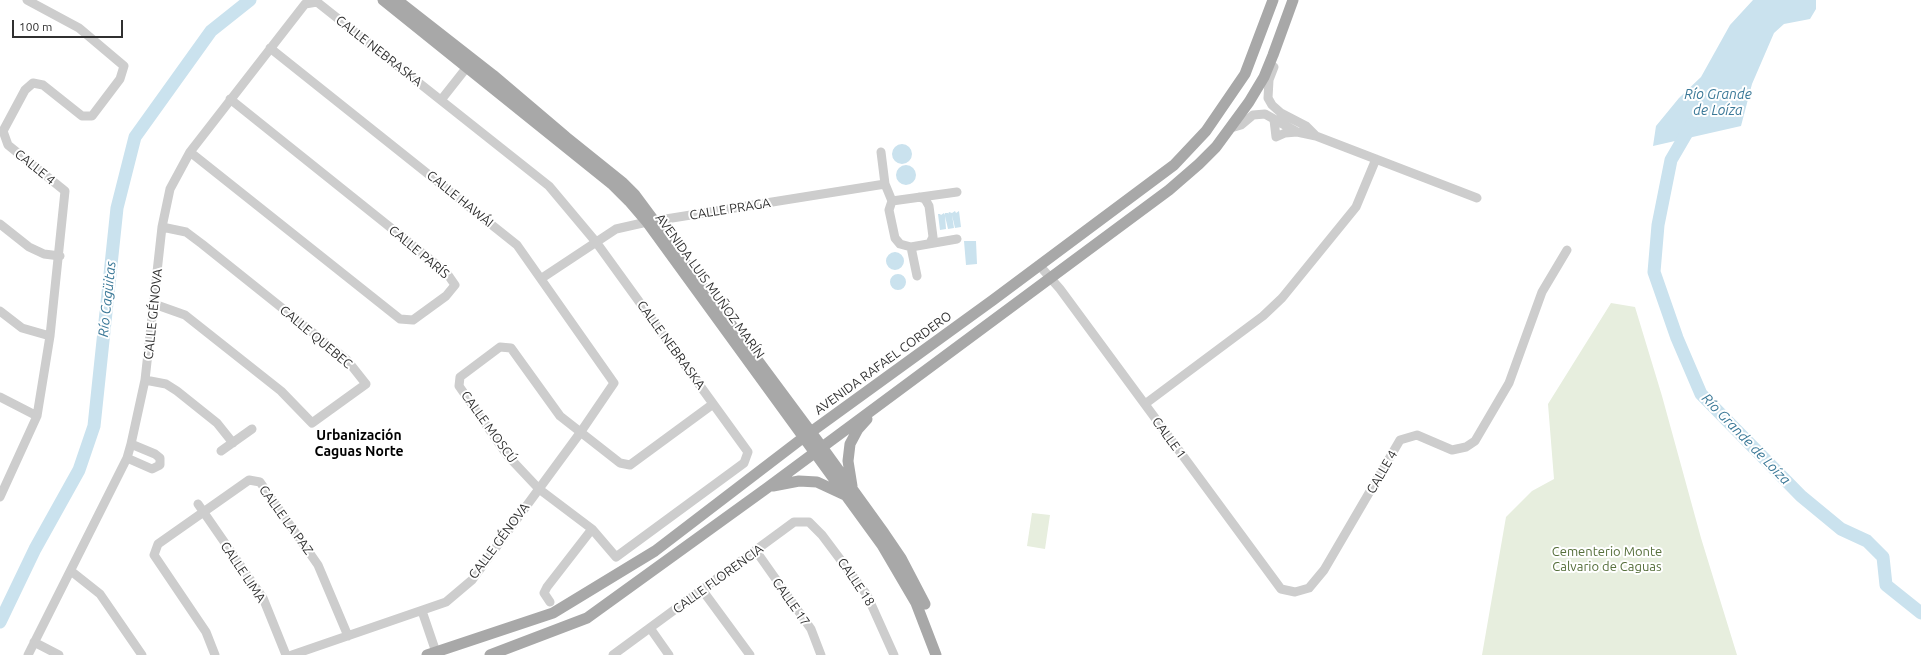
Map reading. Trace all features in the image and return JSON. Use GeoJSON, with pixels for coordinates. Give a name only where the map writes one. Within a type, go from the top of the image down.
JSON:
{"type":"FeatureCollection","features":[{"type":"Feature","properties":{"kind":"main road","name":"AVENIDA LUIS MUÑOZ MARÍN"},"geometry":{"type":"LineString","coordinates":[[383,0],[470,63]]}},
{"type":"Feature","properties":{"kind":"main road","name":"AVENIDA LUIS MUÑOZ MARÍN"},"geometry":{"type":"LineString","coordinates":[[397,0],[612,184],[651,222],[819,449],[849,492],[905,582],[922,616],[936,655]]}},
{"type":"Feature","properties":{"kind":"main road","name":"AVENIDA RAFAEL CORDERO"},"geometry":{"type":"LineString","coordinates":[[433,654],[553,613],[655,551],[807,434],[1174,165],[1206,132],[1245,74],[1274,0]]}},
{"type":"Feature","properties":{"kind":"main road"},"geometry":{"type":"LineString","coordinates":[[490,655],[587,618],[767,488],[1169,190],[1199,164],[1231,128],[1264,77],[1293,0]]}},
{"type":"Feature","properties":{"kind":"main road"},"geometry":{"type":"LineString","coordinates":[[767,488],[786,483],[817,482],[849,492],[848,462],[850,444],[858,429],[886,399]]}},
{"type":"Feature","properties":{"kind":"main road","name":"AVENIDA LUIS MUÑOZ MARÍN"},"geometry":{"type":"LineString","coordinates":[[849,492],[901,558],[924,603],[944,655]]}},
{"type":"Feature","properties":{"kind":"street","name":"CALLE 4"},"geometry":{"type":"LineString","coordinates":[[0,496],[3,481],[37,416],[50,336],[60,256],[65,191],[8,145],[3,131],[25,90],[34,83],[43,85],[82,116],[92,116],[120,79],[124,66],[79,28],[27,0]]}},
{"type":"Feature","properties":{"kind":"street","name":"CALLE GÉNOVA"},"geometry":{"type":"LineString","coordinates":[[28,655],[71,572],[126,458],[131,444],[145,380],[162,227],[170,189],[190,152],[270,48],[305,4],[317,2]]}},
{"type":"Feature","properties":{"kind":"street","name":"CALLE NEBRASKA"},"geometry":{"type":"LineString","coordinates":[[317,2],[549,186],[596,242],[748,452],[744,463],[616,556],[592,529]]}},
{"type":"Feature","properties":{"kind":"street","name":"CALLE HAWÁI"},"geometry":{"type":"LineString","coordinates":[[270,48],[517,245],[542,278],[614,382]]}},
{"type":"Feature","properties":{"kind":"street"},"geometry":{"type":"LineString","coordinates":[[1273,56],[1274,67],[1269,80],[1268,98],[1272,105],[1281,113],[1306,126],[1316,136]]}},
{"type":"Feature","properties":{"kind":"street"},"geometry":{"type":"LineString","coordinates":[[441,100],[470,63]]}},
{"type":"Feature","properties":{"kind":"street","name":"CALLE PARÍS"},"geometry":{"type":"LineString","coordinates":[[190,152],[400,319],[413,320],[446,296],[455,285],[446,272],[230,99]]}},
{"type":"Feature","properties":{"kind":"street"},"geometry":{"type":"LineString","coordinates":[[1231,128],[1241,125],[1253,115],[1265,114],[1297,132],[1316,136],[1477,198]]}},
{"type":"Feature","properties":{"kind":"street"},"geometry":{"type":"LineString","coordinates":[[1274,120],[1276,137],[1297,132]]}},
{"type":"Feature","properties":{"kind":"street"},"geometry":{"type":"LineString","coordinates":[[881,152],[885,184],[892,201],[889,210],[894,238],[900,244],[911,247],[957,239]]}},
{"type":"Feature","properties":{"kind":"street"},"geometry":{"type":"LineString","coordinates":[[1145,404],[1263,316],[1282,298],[1356,207],[1376,158]]}},
{"type":"Feature","properties":{"kind":"street","name":"CALLE PRAGA"},"geometry":{"type":"LineString","coordinates":[[542,278],[616,229],[885,184]]}},
{"type":"Feature","properties":{"kind":"street"},"geometry":{"type":"LineString","coordinates":[[892,201],[957,192]]}},
{"type":"Feature","properties":{"kind":"street"},"geometry":{"type":"LineString","coordinates":[[919,197],[926,199],[929,206],[933,237],[930,243]]}},
{"type":"Feature","properties":{"kind":"street"},"geometry":{"type":"LineString","coordinates":[[0,224],[29,247],[44,254],[60,256]]}},
{"type":"Feature","properties":{"kind":"street","name":"CALLE QUEBEC"},"geometry":{"type":"LineString","coordinates":[[154,304],[185,315],[281,391],[312,423],[366,384],[346,360],[202,244],[186,232],[162,227]]}},
{"type":"Feature","properties":{"kind":"street"},"geometry":{"type":"LineString","coordinates":[[911,247],[917,276]]}},
{"type":"Feature","properties":{"kind":"street","name":"CALLE 4"},"geometry":{"type":"LineString","coordinates":[[1309,588],[1324,570],[1400,440],[1417,435],[1452,450],[1466,447],[1475,441],[1509,384],[1542,292],[1567,250]]}},
{"type":"Feature","properties":{"kind":"street","name":"CALLE 1"},"geometry":{"type":"LineString","coordinates":[[1039,265],[1051,278],[1281,589],[1294,592],[1309,588]]}},
{"type":"Feature","properties":{"kind":"street"},"geometry":{"type":"LineString","coordinates":[[0,311],[22,328],[50,336]]}},
{"type":"Feature","properties":{"kind":"street","name":"CALLE MOSCÚ"},"geometry":{"type":"LineString","coordinates":[[580,434],[560,416],[511,348],[500,347],[460,377],[459,386],[507,455],[539,489],[592,529]]}},
{"type":"Feature","properties":{"kind":"street"},"geometry":{"type":"LineString","coordinates":[[145,380],[166,384],[177,391],[217,423],[233,443]]}},
{"type":"Feature","properties":{"kind":"street","name":"CALLE GÉNOVA"},"geometry":{"type":"LineString","coordinates":[[292,655],[446,602],[472,580],[580,434],[614,382]]}},
{"type":"Feature","properties":{"kind":"street"},"geometry":{"type":"LineString","coordinates":[[0,397],[37,416]]}},
{"type":"Feature","properties":{"kind":"street"},"geometry":{"type":"LineString","coordinates":[[580,434],[620,463],[630,465],[713,404]]}},
{"type":"Feature","properties":{"kind":"street"},"geometry":{"type":"LineString","coordinates":[[221,451],[252,429]]}},
{"type":"Feature","properties":{"kind":"street"},"geometry":{"type":"LineString","coordinates":[[126,458],[152,469],[160,465],[160,458],[156,454],[131,444]]}},
{"type":"Feature","properties":{"kind":"street","name":"CALLE LA PAZ"},"geometry":{"type":"LineString","coordinates":[[215,655],[206,632],[154,555],[158,544],[249,480],[260,482],[318,565],[348,636]]}},
{"type":"Feature","properties":{"kind":"street"},"geometry":{"type":"LineString","coordinates":[[198,504],[202,513]]}},
{"type":"Feature","properties":{"kind":"street","name":"CALLE LIMA"},"geometry":{"type":"LineString","coordinates":[[202,513],[262,598],[286,655]]}},
{"type":"Feature","properties":{"kind":"street","name":"CALLE FLORENCIA"},"geometry":{"type":"LineString","coordinates":[[613,655],[703,591],[794,522],[809,522],[822,535]]}},
{"type":"Feature","properties":{"kind":"street"},"geometry":{"type":"LineString","coordinates":[[550,602],[544,593],[547,587],[592,529]]}},
{"type":"Feature","properties":{"kind":"street","name":"CALLE 18"},"geometry":{"type":"LineString","coordinates":[[822,535],[867,595],[894,655]]}},
{"type":"Feature","properties":{"kind":"street","name":"CALLE 17"},"geometry":{"type":"LineString","coordinates":[[756,551],[811,629],[821,655]]}},
{"type":"Feature","properties":{"kind":"street"},"geometry":{"type":"LineString","coordinates":[[71,572],[100,594],[142,655]]}},
{"type":"Feature","properties":{"kind":"street"},"geometry":{"type":"LineString","coordinates":[[703,591],[750,655]]}},
{"type":"Feature","properties":{"kind":"street"},"geometry":{"type":"LineString","coordinates":[[422,611],[433,654]]}},
{"type":"Feature","properties":{"kind":"street"},"geometry":{"type":"LineString","coordinates":[[650,628],[669,655]]}},
{"type":"Feature","properties":{"kind":"street"},"geometry":{"type":"LineString","coordinates":[[34,642],[59,655]]}},
{"type":"Feature","properties":{"kind":"green space","name":"Cementerio Monte Calvario de Caguas"},"geometry":{"type":"Polygon","coordinates":[[[1611,303],[1635,307],[1662,396],[1701,538],[1737,655],[1482,655],[1506,517],[1532,491],[1554,479],[1548,404],[1611,303]]]}},
{"type":"Feature","properties":{"kind":"green space"},"geometry":{"type":"Polygon","coordinates":[[[1032,513],[1050,515],[1045,549],[1027,546],[1032,513]]]}},
{"type":"Feature","properties":{"kind":"water","name":"Río Grande de Loíza"},"geometry":{"type":"Polygon","coordinates":[[[1753,0],[1816,0],[1816,9],[1810,19],[1784,24],[1774,33],[1752,84],[1741,126],[1653,146],[1656,126],[1679,98],[1701,77],[1730,25],[1753,0]]]}},
{"type":"Feature","properties":{"kind":"water"},"geometry":{"type":"Polygon","coordinates":[[[902,144],[909,147],[912,154],[909,161],[902,164],[895,161],[892,154],[895,147],[902,144]]]}},
{"type":"Feature","properties":{"kind":"water"},"geometry":{"type":"Polygon","coordinates":[[[906,165],[913,168],[916,175],[913,182],[906,185],[899,182],[896,175],[899,168],[906,165]]]}},
{"type":"Feature","properties":{"kind":"water"},"geometry":{"type":"Polygon","coordinates":[[[955,211],[956,213],[959,211],[961,227],[955,228],[952,215],[954,228],[948,229],[945,216],[946,229],[940,230],[938,214],[941,215],[944,213],[945,215],[945,213],[948,214],[949,212],[952,213],[955,211]]]}},
{"type":"Feature","properties":{"kind":"water"},"geometry":{"type":"Polygon","coordinates":[[[964,241],[976,241],[977,264],[966,265],[964,241]]]}},
{"type":"Feature","properties":{"kind":"water"},"geometry":{"type":"Polygon","coordinates":[[[895,252],[901,255],[904,261],[901,267],[895,270],[889,267],[886,261],[889,255],[895,252]]]}},
{"type":"Feature","properties":{"kind":"water"},"geometry":{"type":"Polygon","coordinates":[[[895,274],[901,274],[906,279],[904,288],[901,290],[895,290],[890,285],[890,279],[895,274]]]}},
{"type":"Feature","properties":{"kind":"waterway","name":"Río Cagüitas"},"geometry":{"type":"LineString","coordinates":[[0,622],[35,549],[79,470],[94,426],[117,208],[135,137],[211,31],[250,0]]}},
{"type":"Feature","properties":{"kind":"waterway","name":"Río Grande de Loíza"},"geometry":{"type":"LineString","coordinates":[[1692,124],[1671,160],[1658,225],[1654,272],[1677,338],[1701,394],[1801,496],[1841,529],[1867,541],[1883,557],[1886,585],[1921,613]]}},
{"type":"Feature","properties":{"kind":"district","name":"Urbanización Caguas Norte"},"geometry":{"type":"Point","coordinates":[359,444]}}]}
